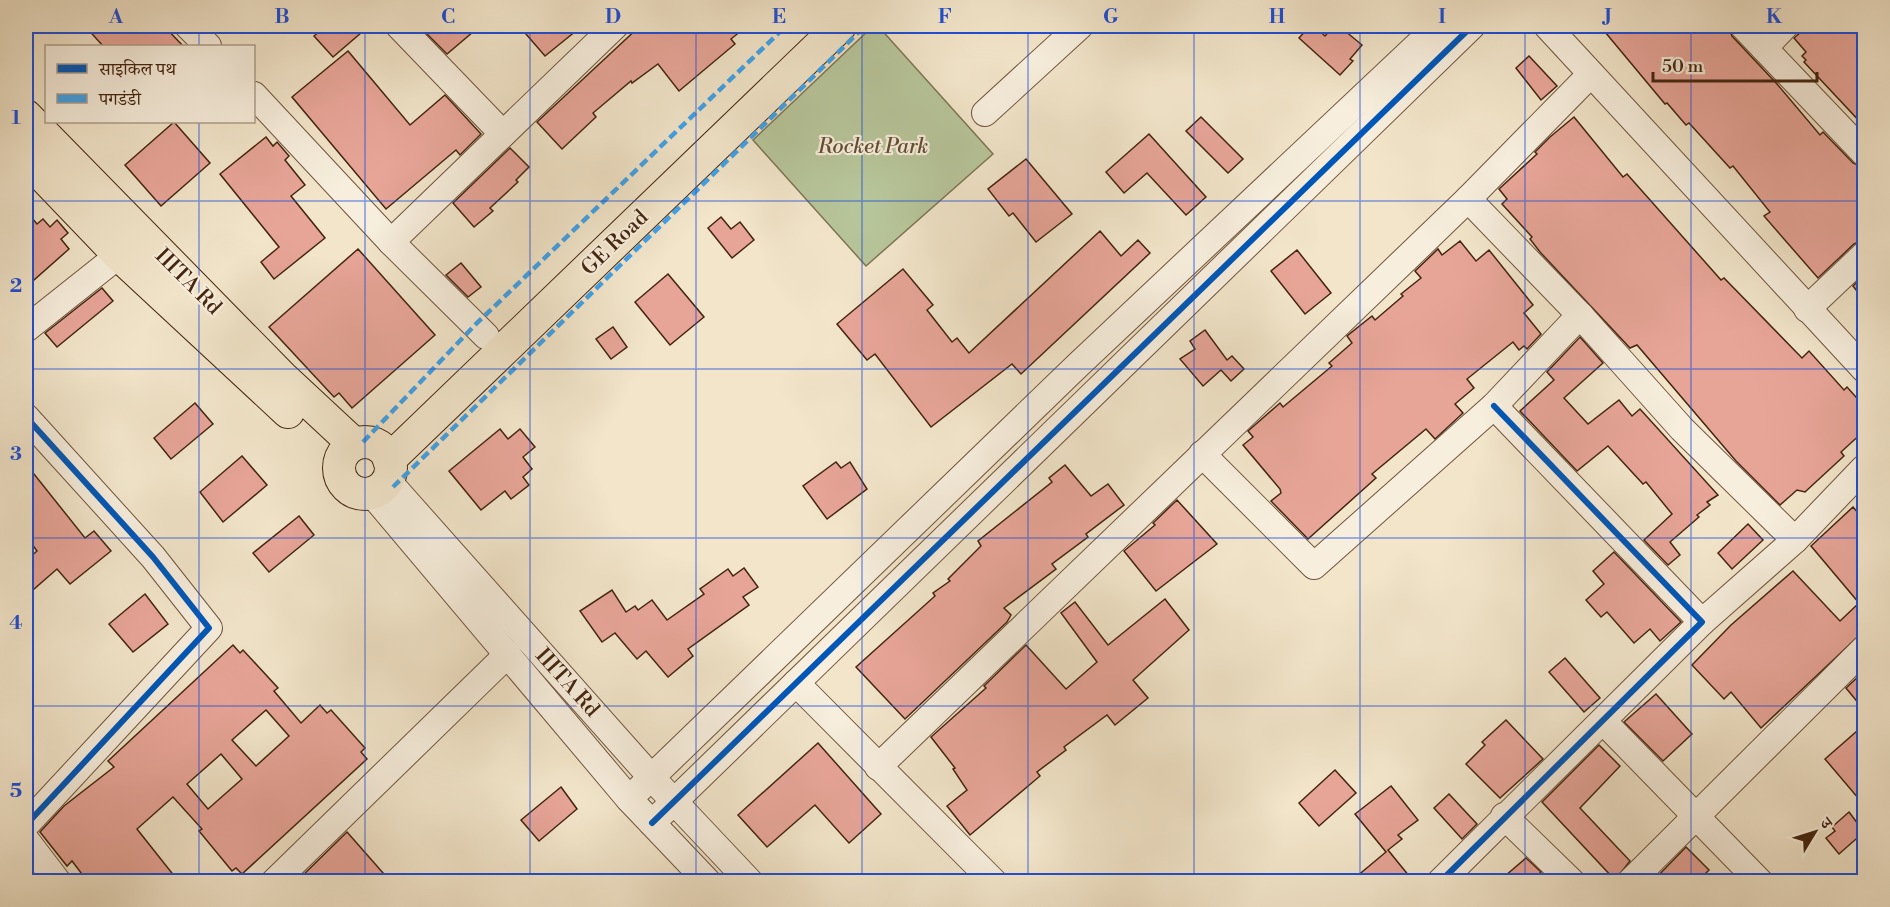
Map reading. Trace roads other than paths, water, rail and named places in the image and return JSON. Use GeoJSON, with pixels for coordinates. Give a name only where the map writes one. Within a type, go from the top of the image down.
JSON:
{"type":"FeatureCollection","features":[{"type":"Feature","properties":{"kind":"main road","name":"GE Road"},"geometry":{"type":"LineString","coordinates":[[370,464],[780,69],[809,26]]}},
{"type":"Feature","properties":{"kind":"main road","name":"GE Road"},"geometry":{"type":"LineString","coordinates":[[370,464],[486,336],[780,69],[840,26]]}},
{"type":"Feature","properties":{"kind":"main road","name":"IIITA Rd"},"geometry":{"type":"LineString","coordinates":[[26,116],[370,464]]}},
{"type":"Feature","properties":{"kind":"main road","name":"IIITA Rd"},"geometry":{"type":"LineString","coordinates":[[26,158],[119,255],[370,464]]}},
{"type":"Feature","properties":{"kind":"street"},"geometry":{"type":"LineString","coordinates":[[188,26],[207,45]]}},
{"type":"Feature","properties":{"kind":"street"},"geometry":{"type":"LineString","coordinates":[[399,26],[503,134]]}},
{"type":"Feature","properties":{"kind":"street"},"geometry":{"type":"LineString","coordinates":[[391,242],[615,26]]}},
{"type":"Feature","properties":{"kind":"street"},"geometry":{"type":"LineString","coordinates":[[985,113],[1080,26]]}},
{"type":"Feature","properties":{"kind":"street"},"geometry":{"type":"LineString","coordinates":[[629,800],[1078,365],[1438,26]]}},
{"type":"Feature","properties":{"kind":"street"},"geometry":{"type":"LineString","coordinates":[[652,823],[1472,26]]}},
{"type":"Feature","properties":{"kind":"street"},"geometry":{"type":"LineString","coordinates":[[1547,26],[1864,369]]}},
{"type":"Feature","properties":{"kind":"street"},"geometry":{"type":"LineString","coordinates":[[1743,26],[1864,153]]}},
{"type":"Feature","properties":{"kind":"street"},"geometry":{"type":"LineString","coordinates":[[1764,48],[1785,26]]}},
{"type":"Feature","properties":{"kind":"street"},"geometry":{"type":"LineString","coordinates":[[878,767],[1468,200],[1591,74]]}},
{"type":"Feature","properties":{"kind":"street"},"geometry":{"type":"LineString","coordinates":[[255,96],[391,242],[486,336]]}},
{"type":"Feature","properties":{"kind":"street"},"geometry":{"type":"LineString","coordinates":[[1468,200],[1580,315],[1682,429],[1795,540]]}},
{"type":"Feature","properties":{"kind":"street"},"geometry":{"type":"LineString","coordinates":[[26,329],[119,255]]}},
{"type":"Feature","properties":{"kind":"street"},"geometry":{"type":"LineString","coordinates":[[1807,309],[1864,255]]}},
{"type":"Feature","properties":{"kind":"street"},"geometry":{"type":"LineString","coordinates":[[1202,454],[1314,566],[1494,406],[1580,315]]}},
{"type":"Feature","properties":{"kind":"street"},"geometry":{"type":"LineString","coordinates":[[1494,406],[1702,622]]}},
{"type":"Feature","properties":{"kind":"street"},"geometry":{"type":"LineString","coordinates":[[26,417],[153,557],[208,628],[26,825]]}},
{"type":"Feature","properties":{"kind":"street","name":"IIITA Rd"},"geometry":{"type":"LineString","coordinates":[[370,464],[651,777],[750,882]]}},
{"type":"Feature","properties":{"kind":"street","name":"IIITA Rd"},"geometry":{"type":"LineString","coordinates":[[370,464],[508,654],[629,800],[708,882]]}},
{"type":"Feature","properties":{"kind":"street"},"geometry":{"type":"LineString","coordinates":[[1440,882],[1503,816],[1702,622],[1795,540],[1864,468]]}},
{"type":"Feature","properties":{"kind":"street"},"geometry":{"type":"LineString","coordinates":[[1630,882],[1864,649]]}},
{"type":"Feature","properties":{"kind":"street"},"geometry":{"type":"LineString","coordinates":[[274,882],[508,654]]}},
{"type":"Feature","properties":{"kind":"street"},"geometry":{"type":"LineString","coordinates":[[796,683],[994,882]]}},
{"type":"Feature","properties":{"kind":"street"},"geometry":{"type":"LineString","coordinates":[[1603,721],[1760,882]]}},
{"type":"Feature","properties":{"kind":"street"},"geometry":{"type":"LineString","coordinates":[[1503,816],[1572,882]]}},
{"type":"Feature","properties":{"kind":"street"},"geometry":{"type":"LineString","coordinates":[[26,840],[58,882]]}},
{"type":"Feature","properties":{"kind":"park label","name":"Rocket Park"},"geometry":{"type":"Point","coordinates":[873,147]}}]}
